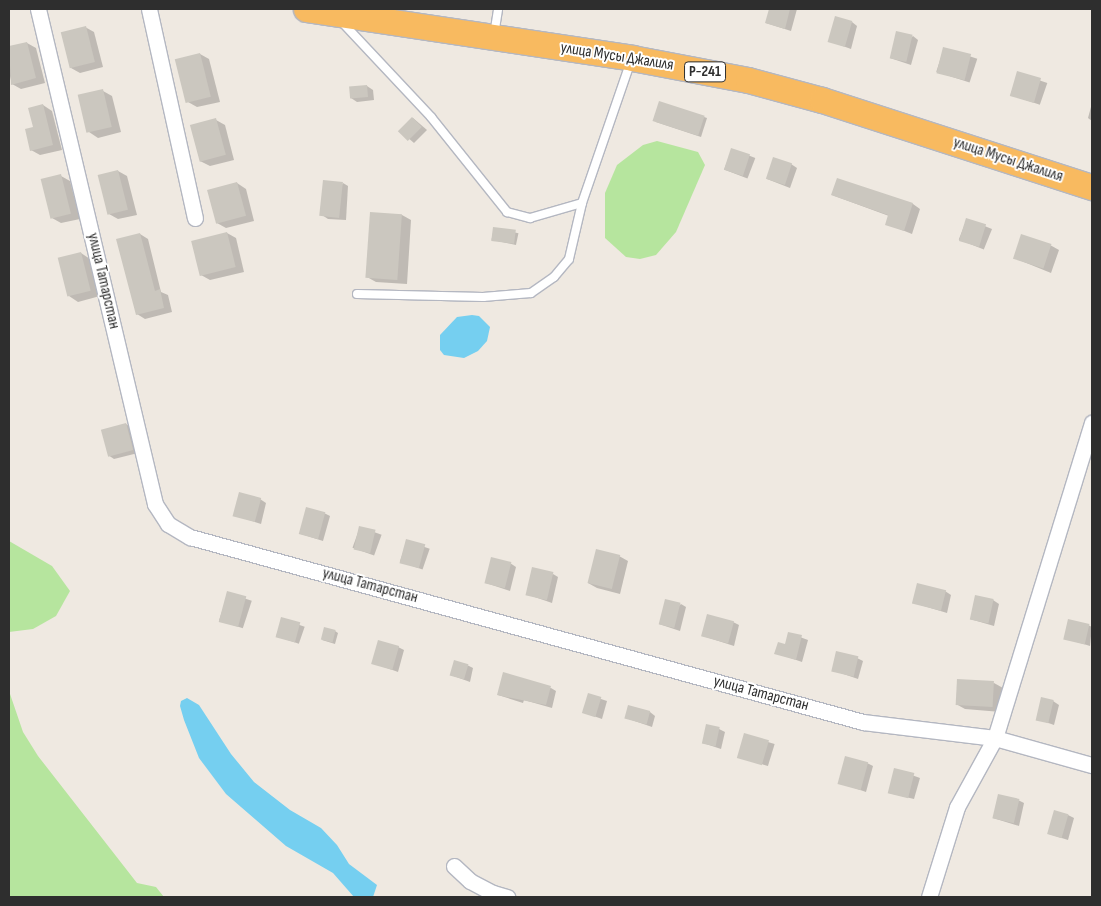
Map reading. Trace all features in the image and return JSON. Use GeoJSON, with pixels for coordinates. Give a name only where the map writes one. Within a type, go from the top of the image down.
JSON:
{"type":"FeatureCollection","features":[{"type":"Feature","properties":{"kind":"highway","name":"улица Мусы Джалиля"},"geometry":{"type":"LineString","coordinates":[[306,9],[632,58],[748,80],[822,100],[1092,188]]}},
{"type":"Feature","properties":{"kind":"street","name":"улица Татарстан"},"geometry":{"type":"LineString","coordinates":[[38,9],[156,504],[168,524],[190,537],[863,722],[995,738],[1092,765]]}},
{"type":"Feature","properties":{"kind":"street"},"geometry":{"type":"LineString","coordinates":[[149,9],[195,218]]}},
{"type":"Feature","properties":{"kind":"street"},"geometry":{"type":"LineString","coordinates":[[929,897],[957,807],[995,738],[1092,423]]}},
{"type":"Feature","properties":{"kind":"street"},"geometry":{"type":"LineString","coordinates":[[454,866],[470,881],[493,893],[506,897]]}},
{"type":"Feature","properties":{"kind":"lane"},"geometry":{"type":"LineString","coordinates":[[494,37],[498,9]]}},
{"type":"Feature","properties":{"kind":"lane"},"geometry":{"type":"LineString","coordinates":[[333,13],[431,117],[507,212],[530,218],[582,203]]}},
{"type":"Feature","properties":{"kind":"lane"},"geometry":{"type":"LineString","coordinates":[[357,294],[483,298],[531,293],[554,277],[569,259],[582,203],[632,58]]}},
{"type":"Feature","properties":{"kind":"green space"},"geometry":{"type":"Polygon","coordinates":[[[657,141],[698,152],[705,165],[676,232],[656,255],[640,259],[626,257],[605,238],[605,193],[617,165],[643,145],[657,141]]]}},
{"type":"Feature","properties":{"kind":"green space"},"geometry":{"type":"Polygon","coordinates":[[[9,541],[52,566],[70,591],[56,616],[33,629],[9,632],[9,541]]]}},
{"type":"Feature","properties":{"kind":"green space"},"geometry":{"type":"Polygon","coordinates":[[[9,691],[23,732],[38,756],[137,883],[156,887],[164,897],[9,897],[9,691]]]}},
{"type":"Feature","properties":{"kind":"water"},"geometry":{"type":"Polygon","coordinates":[[[479,316],[490,327],[487,341],[478,351],[464,358],[444,355],[440,350],[440,335],[457,317],[479,316]]]}},
{"type":"Feature","properties":{"kind":"water"},"geometry":{"type":"Polygon","coordinates":[[[187,698],[199,705],[231,754],[254,782],[290,810],[321,828],[337,845],[349,864],[377,885],[373,897],[354,897],[333,873],[286,846],[226,794],[199,758],[180,706],[181,701],[187,698]]]}},
{"type":"Feature","properties":{"kind":"building"},"geometry":{"type":"Polygon","coordinates":[[[769,9],[790,9],[785,29],[765,23],[769,9]]]}},
{"type":"Feature","properties":{"kind":"building"},"geometry":{"type":"Polygon","coordinates":[[[835,16],[852,21],[845,47],[828,42],[835,16]]]}},
{"type":"Feature","properties":{"kind":"building"},"geometry":{"type":"Polygon","coordinates":[[[86,26],[95,62],[70,68],[61,32],[86,26]]]}},
{"type":"Feature","properties":{"kind":"building"},"geometry":{"type":"Polygon","coordinates":[[[896,31],[913,35],[906,62],[890,58],[896,31]]]}},
{"type":"Feature","properties":{"kind":"building"},"geometry":{"type":"Polygon","coordinates":[[[27,42],[36,78],[11,85],[9,46],[27,42]]]}},
{"type":"Feature","properties":{"kind":"building"},"geometry":{"type":"Polygon","coordinates":[[[943,47],[971,54],[965,80],[936,73],[943,47]]]}},
{"type":"Feature","properties":{"kind":"building"},"geometry":{"type":"Polygon","coordinates":[[[200,53],[211,97],[186,103],[175,59],[200,53]]]}},
{"type":"Feature","properties":{"kind":"building"},"geometry":{"type":"Polygon","coordinates":[[[1017,71],[1041,78],[1034,103],[1010,96],[1017,71]]]}},
{"type":"Feature","properties":{"kind":"building"},"geometry":{"type":"Polygon","coordinates":[[[367,85],[368,97],[350,99],[349,87],[367,85]]]}},
{"type":"Feature","properties":{"kind":"building"},"geometry":{"type":"Polygon","coordinates":[[[103,89],[112,127],[86,133],[78,95],[103,89]]]}},
{"type":"Feature","properties":{"kind":"building"},"geometry":{"type":"Polygon","coordinates":[[[659,101],[705,116],[698,136],[653,121],[659,101]]]}},
{"type":"Feature","properties":{"kind":"building"},"geometry":{"type":"Polygon","coordinates":[[[43,104],[53,145],[30,151],[25,129],[33,127],[28,108],[43,104]]]}},
{"type":"Feature","properties":{"kind":"building"},"geometry":{"type":"Polygon","coordinates":[[[412,117],[422,127],[408,141],[398,131],[412,117]]]}},
{"type":"Feature","properties":{"kind":"building"},"geometry":{"type":"Polygon","coordinates":[[[216,118],[226,155],[200,162],[190,125],[216,118]]]}},
{"type":"Feature","properties":{"kind":"building"},"geometry":{"type":"Polygon","coordinates":[[[731,148],[750,154],[743,176],[724,170],[731,148]]]}},
{"type":"Feature","properties":{"kind":"building"},"geometry":{"type":"Polygon","coordinates":[[[773,157],[792,163],[785,185],[766,179],[773,157]]]}},
{"type":"Feature","properties":{"kind":"building"},"geometry":{"type":"Polygon","coordinates":[[[118,170],[128,210],[108,215],[98,175],[118,170]]]}},
{"type":"Feature","properties":{"kind":"building"},"geometry":{"type":"Polygon","coordinates":[[[61,174],[71,214],[51,219],[41,179],[61,174]]]}},
{"type":"Feature","properties":{"kind":"building"},"geometry":{"type":"Polygon","coordinates":[[[837,178],[913,203],[904,231],[885,225],[888,215],[831,195],[837,178]]]}},
{"type":"Feature","properties":{"kind":"building"},"geometry":{"type":"Polygon","coordinates":[[[323,180],[343,182],[339,218],[319,216],[323,180]]]}},
{"type":"Feature","properties":{"kind":"building"},"geometry":{"type":"Polygon","coordinates":[[[237,182],[246,216],[216,224],[207,190],[237,182]]]}},
{"type":"Feature","properties":{"kind":"building"},"geometry":{"type":"Polygon","coordinates":[[[370,212],[402,214],[397,280],[365,278],[370,212]]]}},
{"type":"Feature","properties":{"kind":"building"},"geometry":{"type":"Polygon","coordinates":[[[966,218],[986,224],[979,247],[959,241],[966,218]]]}},
{"type":"Feature","properties":{"kind":"building"},"geometry":{"type":"Polygon","coordinates":[[[493,227],[516,230],[514,244],[491,241],[493,227]]]}},
{"type":"Feature","properties":{"kind":"building"},"geometry":{"type":"Polygon","coordinates":[[[227,232],[236,267],[200,276],[191,241],[227,232]]]}},
{"type":"Feature","properties":{"kind":"building"},"geometry":{"type":"Polygon","coordinates":[[[140,233],[155,291],[160,289],[164,308],[136,315],[116,239],[140,233]]]}},
{"type":"Feature","properties":{"kind":"building"},"geometry":{"type":"Polygon","coordinates":[[[1021,234],[1051,244],[1043,269],[1013,259],[1021,234]]]}},
{"type":"Feature","properties":{"kind":"building"},"geometry":{"type":"Polygon","coordinates":[[[81,252],[91,291],[67,297],[58,258],[81,252]]]}},
{"type":"Feature","properties":{"kind":"building"},"geometry":{"type":"Polygon","coordinates":[[[126,423],[133,450],[108,457],[101,430],[126,423]]]}},
{"type":"Feature","properties":{"kind":"building"},"geometry":{"type":"Polygon","coordinates":[[[239,492],[261,498],[255,522],[233,516],[239,492]]]}},
{"type":"Feature","properties":{"kind":"building"},"geometry":{"type":"Polygon","coordinates":[[[306,507],[325,512],[318,539],[299,534],[306,507]]]}},
{"type":"Feature","properties":{"kind":"building"},"geometry":{"type":"Polygon","coordinates":[[[359,526],[376,530],[370,553],[354,549],[359,526]]]}},
{"type":"Feature","properties":{"kind":"building"},"geometry":{"type":"Polygon","coordinates":[[[406,539],[425,544],[419,568],[400,563],[406,539]]]}},
{"type":"Feature","properties":{"kind":"building"},"geometry":{"type":"Polygon","coordinates":[[[596,549],[620,555],[612,589],[588,583],[596,549]]]}},
{"type":"Feature","properties":{"kind":"building"},"geometry":{"type":"Polygon","coordinates":[[[491,557],[511,562],[505,588],[484,583],[491,557]]]}},
{"type":"Feature","properties":{"kind":"building"},"geometry":{"type":"Polygon","coordinates":[[[532,567],[553,572],[547,600],[525,595],[532,567]]]}},
{"type":"Feature","properties":{"kind":"building"},"geometry":{"type":"Polygon","coordinates":[[[917,583],[946,590],[941,611],[912,603],[917,583]]]}},
{"type":"Feature","properties":{"kind":"building"},"geometry":{"type":"Polygon","coordinates":[[[227,591],[246,596],[238,627],[219,622],[227,591]]]}},
{"type":"Feature","properties":{"kind":"building"},"geometry":{"type":"Polygon","coordinates":[[[975,595],[994,599],[988,623],[970,619],[975,595]]]}},
{"type":"Feature","properties":{"kind":"building"},"geometry":{"type":"Polygon","coordinates":[[[665,599],[681,603],[674,628],[659,624],[665,599]]]}},
{"type":"Feature","properties":{"kind":"building"},"geometry":{"type":"Polygon","coordinates":[[[707,614],[734,621],[728,643],[701,636],[707,614]]]}},
{"type":"Feature","properties":{"kind":"building"},"geometry":{"type":"Polygon","coordinates":[[[281,617],[300,622],[295,642],[276,637],[281,617]]]}},
{"type":"Feature","properties":{"kind":"building"},"geometry":{"type":"Polygon","coordinates":[[[1068,619],[1089,624],[1085,644],[1063,639],[1068,619]]]}},
{"type":"Feature","properties":{"kind":"building"},"geometry":{"type":"Polygon","coordinates":[[[324,627],[336,630],[332,643],[321,640],[324,627]]]}},
{"type":"Feature","properties":{"kind":"building"},"geometry":{"type":"Polygon","coordinates":[[[788,632],[802,635],[796,660],[774,654],[778,642],[785,644],[788,632]]]}},
{"type":"Feature","properties":{"kind":"building"},"geometry":{"type":"Polygon","coordinates":[[[378,640],[399,646],[392,670],[371,664],[378,640]]]}},
{"type":"Feature","properties":{"kind":"building"},"geometry":{"type":"Polygon","coordinates":[[[836,651],[858,656],[854,677],[831,671],[836,651]]]}},
{"type":"Feature","properties":{"kind":"building"},"geometry":{"type":"Polygon","coordinates":[[[454,660],[468,664],[464,680],[450,675],[454,660]]]}},
{"type":"Feature","properties":{"kind":"building"},"geometry":{"type":"Polygon","coordinates":[[[503,672],[551,686],[546,705],[497,695],[503,672]]]}},
{"type":"Feature","properties":{"kind":"building"},"geometry":{"type":"Polygon","coordinates":[[[957,679],[994,681],[993,707],[956,705],[957,679]]]}},
{"type":"Feature","properties":{"kind":"building"},"geometry":{"type":"Polygon","coordinates":[[[588,693],[601,697],[595,717],[582,713],[588,693]]]}},
{"type":"Feature","properties":{"kind":"building"},"geometry":{"type":"Polygon","coordinates":[[[1041,697],[1054,700],[1048,723],[1036,720],[1041,697]]]}},
{"type":"Feature","properties":{"kind":"building"},"geometry":{"type":"Polygon","coordinates":[[[628,705],[650,711],[647,724],[624,719],[628,705]]]}},
{"type":"Feature","properties":{"kind":"building"},"geometry":{"type":"Polygon","coordinates":[[[706,724],[720,727],[716,746],[702,744],[706,724]]]}},
{"type":"Feature","properties":{"kind":"building"},"geometry":{"type":"Polygon","coordinates":[[[744,733],[769,740],[762,765],[737,758],[744,733]]]}},
{"type":"Feature","properties":{"kind":"building"},"geometry":{"type":"Polygon","coordinates":[[[845,756],[868,762],[861,790],[837,784],[845,756]]]}},
{"type":"Feature","properties":{"kind":"building"},"geometry":{"type":"Polygon","coordinates":[[[894,768],[914,773],[908,798],[888,793],[894,768]]]}},
{"type":"Feature","properties":{"kind":"building"},"geometry":{"type":"Polygon","coordinates":[[[998,794],[1019,799],[1014,823],[992,818],[998,794]]]}},
{"type":"Feature","properties":{"kind":"building"},"geometry":{"type":"Polygon","coordinates":[[[1054,810],[1068,814],[1062,838],[1047,834],[1054,810]]]}}]}
